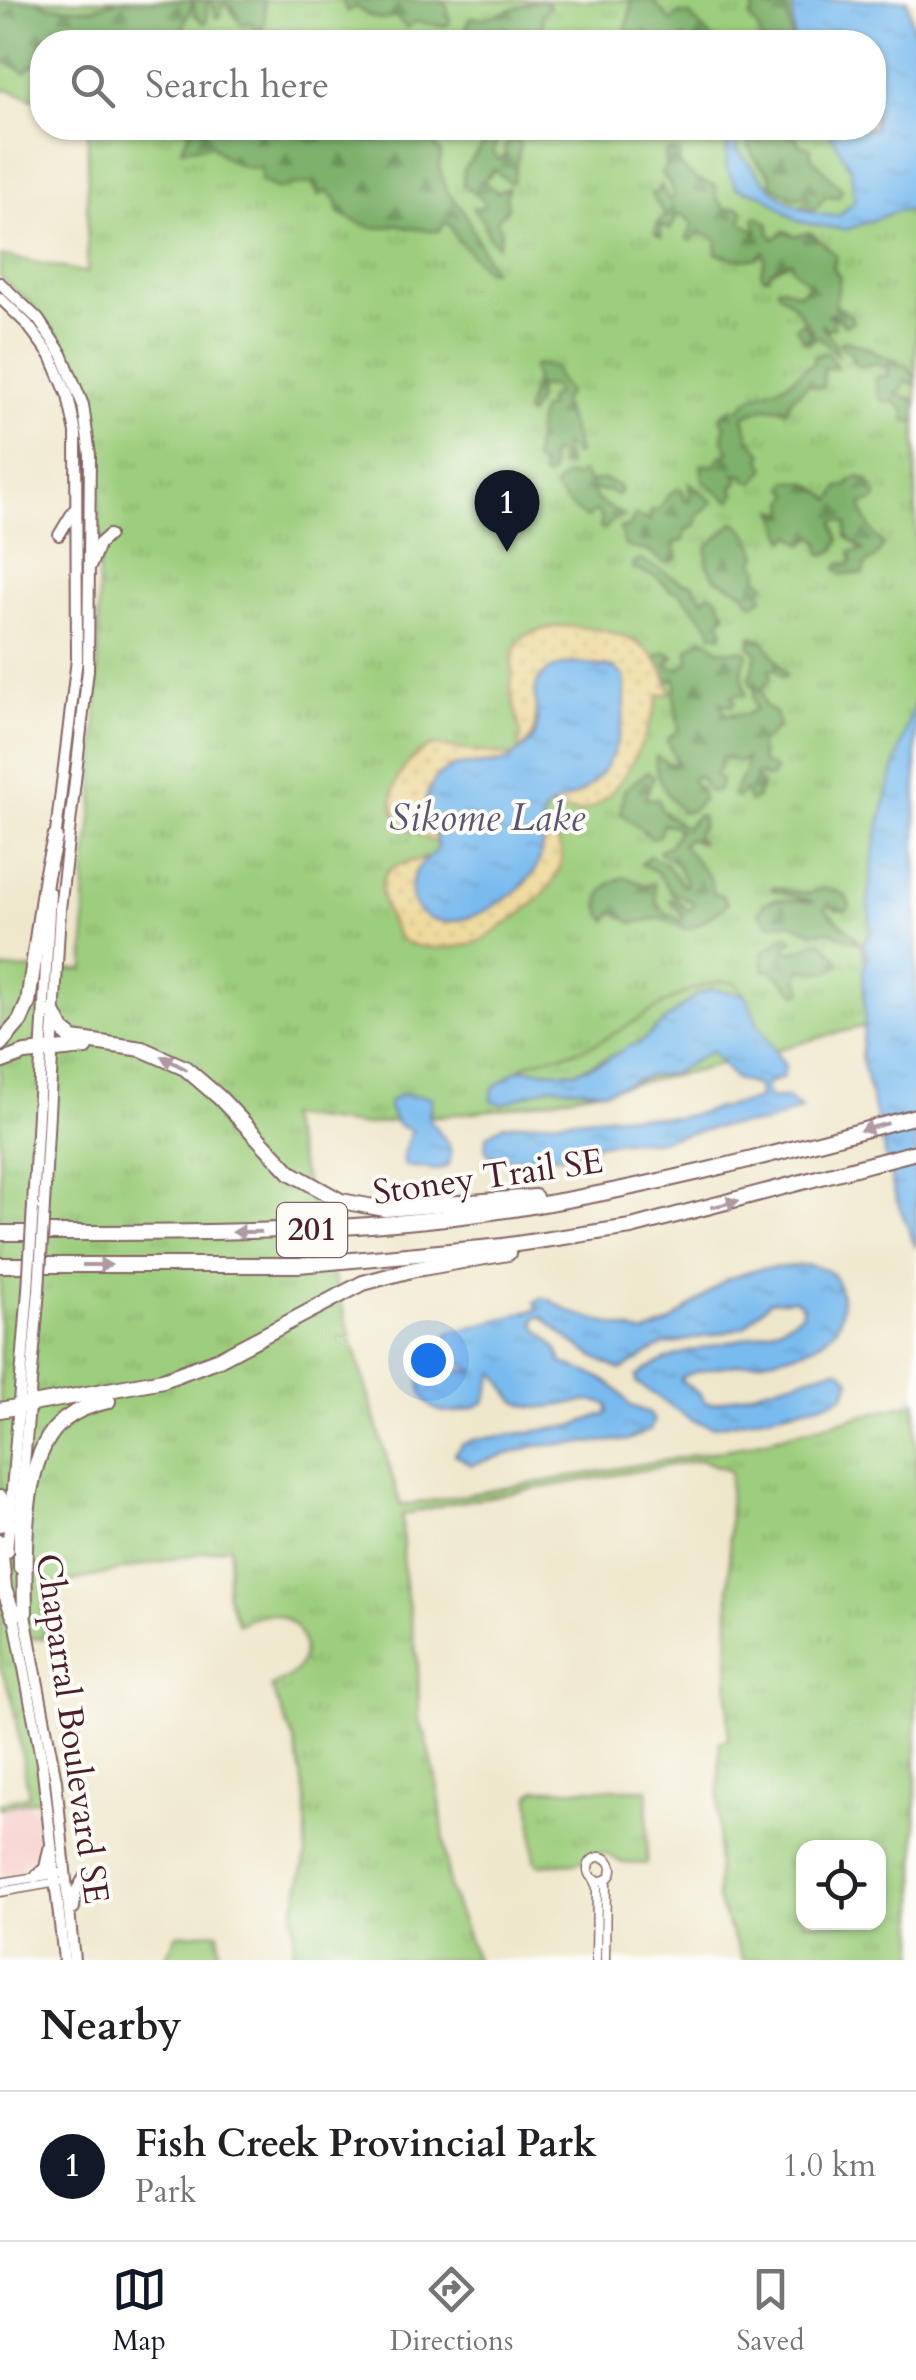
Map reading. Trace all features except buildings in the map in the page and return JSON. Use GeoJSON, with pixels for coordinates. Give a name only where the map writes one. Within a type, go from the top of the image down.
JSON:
{"type":"FeatureCollection","features":[{"type":"Feature","properties":{"kind":"highway"},"geometry":{"type":"LineString","coordinates":[[0,1044],[20,1021],[28,1003],[55,838]]}},
{"type":"Feature","properties":{"kind":"highway"},"geometry":{"type":"LineString","coordinates":[[53,1012],[71,1038],[150,1052],[191,1072],[290,1173],[342,1202],[372,1208],[405,1208],[621,1188]]}},
{"type":"Feature","properties":{"kind":"highway"},"geometry":{"type":"LineString","coordinates":[[0,1062],[46,1050],[112,1045]]}},
{"type":"Feature","properties":{"kind":"highway","name":"Stoney Trail SE"},"geometry":{"type":"LineString","coordinates":[[0,1233],[334,1229],[488,1212],[621,1188],[916,1116]]}},
{"type":"Feature","properties":{"kind":"highway","name":"Stoney Trail SE"},"geometry":{"type":"LineString","coordinates":[[0,1266],[300,1265],[464,1250],[630,1226],[916,1152]]}},
{"type":"Feature","properties":{"kind":"highway"},"geometry":{"type":"LineString","coordinates":[[19,1614],[25,1544],[42,1452],[55,1428],[86,1407],[173,1382],[363,1283],[400,1272],[630,1226]]}},
{"type":"Feature","properties":{"kind":"highway"},"geometry":{"type":"LineString","coordinates":[[0,1410],[163,1380],[231,1353]]}},
{"type":"Feature","properties":{"kind":"highway"},"geometry":{"type":"LineString","coordinates":[[0,1498],[0,1524]]}},
{"type":"Feature","properties":{"kind":"highway"},"geometry":{"type":"LineString","coordinates":[[0,1542],[3,1583],[19,1614]]}},
{"type":"Feature","properties":{"kind":"main road"},"geometry":{"type":"LineString","coordinates":[[0,283],[47,330],[68,366],[83,405],[90,455],[88,670],[46,1050]]}},
{"type":"Feature","properties":{"kind":"main road"},"geometry":{"type":"LineString","coordinates":[[0,298],[37,336],[62,381],[76,433],[76,676],[55,838],[46,1050]]}},
{"type":"Feature","properties":{"kind":"main road"},"geometry":{"type":"LineString","coordinates":[[59,535],[72,515],[78,494]]}},
{"type":"Feature","properties":{"kind":"main road"},"geometry":{"type":"LineString","coordinates":[[88,576],[98,546],[109,536]]}},
{"type":"Feature","properties":{"kind":"main road","name":"Chaparral Boulevard SE"},"geometry":{"type":"LineString","coordinates":[[46,1050],[26,1407],[7,1534],[8,1578],[50,1738],[62,1877],[64,1960]]}},
{"type":"Feature","properties":{"kind":"main road","name":"Chaparral Boulevard SE"},"geometry":{"type":"LineString","coordinates":[[19,1614],[74,1960]]}},
{"type":"Feature","properties":{"kind":"main road"},"geometry":{"type":"LineString","coordinates":[[34,1877],[46,1865],[52,1833]]}},
{"type":"Feature","properties":{"kind":"main road"},"geometry":{"type":"LineString","coordinates":[[71,1929],[76,1891],[84,1878]]}},
{"type":"Feature","properties":{"kind":"street"},"geometry":{"type":"LineString","coordinates":[[596,1960],[596,1888],[589,1865],[600,1857],[611,1864],[612,1871],[606,1880],[604,1960]]}},
{"type":"Feature","properties":{"kind":"street"},"geometry":{"type":"LineString","coordinates":[[0,1883],[62,1877]]}},
{"type":"Feature","properties":{"kind":"street"},"geometry":{"type":"LineString","coordinates":[[0,1892],[62,1877]]}},
{"type":"Feature","properties":{"kind":"street"},"geometry":{"type":"LineString","coordinates":[[594,1879],[606,1880]]}},
{"type":"Feature","properties":{"kind":"shaded area"},"geometry":{"type":"Polygon","coordinates":[[[28,1796],[31,1809],[39,1805],[35,1850],[22,1863],[23,1872],[0,1876],[0,1803],[28,1796]]]}},
{"type":"Feature","properties":{"kind":"green space"},"geometry":{"type":"Polygon","coordinates":[[[0,0],[826,0],[835,30],[30,30],[30,98],[0,90],[0,0]]]}},
{"type":"Feature","properties":{"kind":"green space"},"geometry":{"type":"Polygon","coordinates":[[[0,0],[36,0],[48,6],[91,9],[118,0],[264,0],[262,30],[255,30],[251,22],[242,25],[227,4],[216,18],[212,2],[207,1],[204,23],[195,15],[193,2],[182,30],[30,30],[30,67],[25,72],[0,58],[0,0]]]}},
{"type":"Feature","properties":{"kind":"green space"},"geometry":{"type":"Polygon","coordinates":[[[342,0],[440,0],[447,6],[450,22],[447,26],[414,22],[407,28],[395,16],[375,18],[356,6],[347,12],[342,0]]]}},
{"type":"Feature","properties":{"kind":"green space"},"geometry":{"type":"Polygon","coordinates":[[[543,0],[550,6],[542,15],[543,30],[466,29],[471,17],[489,17],[543,0]]]}},
{"type":"Feature","properties":{"kind":"green space"},"geometry":{"type":"Polygon","coordinates":[[[630,0],[652,0],[672,22],[678,14],[690,15],[704,30],[625,30],[630,0]]]}},
{"type":"Feature","properties":{"kind":"green space"},"geometry":{"type":"Polygon","coordinates":[[[749,0],[769,0],[767,7],[774,10],[782,2],[787,4],[790,30],[758,30],[750,18],[754,11],[749,0]]]}},
{"type":"Feature","properties":{"kind":"green space"},"geometry":{"type":"Polygon","coordinates":[[[88,140],[884,140],[916,177],[916,702],[868,924],[869,935],[860,944],[867,974],[864,1026],[693,1072],[508,1108],[361,1125],[286,1116],[401,1506],[730,1449],[916,1402],[916,1960],[743,1960],[717,1900],[720,1741],[728,1740],[730,1471],[701,1460],[402,1515],[404,1578],[418,1664],[419,1721],[439,1793],[449,1888],[476,1960],[294,1960],[293,1916],[306,1856],[306,1800],[295,1743],[271,1687],[298,1668],[303,1642],[294,1626],[279,1616],[261,1615],[238,1624],[226,1593],[231,1546],[73,1581],[48,1595],[42,1617],[45,1638],[13,1639],[25,1683],[43,1796],[40,1803],[39,1799],[0,1808],[0,1803],[29,1795],[11,1694],[0,1668],[0,969],[85,970],[85,877],[94,801],[99,460],[82,387],[60,339],[25,298],[0,277],[0,255],[87,273],[88,140]]]}},
{"type":"Feature","properties":{"kind":"green space"},"geometry":{"type":"Polygon","coordinates":[[[186,140],[433,142],[441,154],[439,166],[446,190],[463,210],[492,270],[486,271],[457,239],[448,222],[439,231],[397,224],[381,228],[361,224],[339,213],[336,199],[327,191],[319,196],[312,183],[277,188],[261,182],[261,167],[234,163],[212,145],[181,149],[186,140]]]}},
{"type":"Feature","properties":{"kind":"green space"},"geometry":{"type":"Polygon","coordinates":[[[487,140],[496,143],[493,152],[499,160],[505,156],[510,140],[518,141],[513,182],[494,170],[483,181],[497,192],[509,187],[508,208],[497,220],[501,231],[498,246],[473,208],[483,207],[484,201],[463,185],[464,169],[487,140]]]}},
{"type":"Feature","properties":{"kind":"green space"},"geometry":{"type":"Polygon","coordinates":[[[749,140],[797,140],[799,145],[811,148],[811,156],[842,190],[838,197],[825,196],[817,208],[802,209],[809,200],[807,196],[794,199],[771,183],[770,174],[755,159],[749,140]]]}},
{"type":"Feature","properties":{"kind":"green space"},"geometry":{"type":"Polygon","coordinates":[[[665,153],[680,153],[679,164],[695,179],[716,186],[716,197],[726,209],[738,207],[744,211],[741,222],[757,232],[757,216],[769,224],[774,239],[784,231],[796,236],[810,232],[836,255],[834,269],[840,278],[835,305],[850,314],[853,322],[845,325],[830,313],[834,328],[827,329],[821,324],[835,343],[837,355],[820,337],[810,343],[803,341],[796,327],[802,322],[811,334],[812,330],[794,305],[778,292],[777,287],[781,286],[799,294],[809,284],[792,268],[791,261],[763,277],[763,252],[757,258],[735,259],[716,253],[717,240],[708,235],[696,234],[691,241],[687,238],[693,224],[683,215],[677,216],[670,230],[661,225],[661,237],[655,233],[658,222],[666,216],[651,194],[658,192],[661,185],[669,200],[674,198],[671,185],[661,173],[665,153]]]}},
{"type":"Feature","properties":{"kind":"green space"},"geometry":{"type":"Polygon","coordinates":[[[845,340],[909,368],[916,385],[905,381],[903,389],[895,394],[916,400],[916,423],[905,421],[905,411],[893,401],[886,403],[880,399],[875,380],[887,376],[888,370],[877,363],[861,367],[851,360],[853,354],[840,346],[845,340]]]}},
{"type":"Feature","properties":{"kind":"green space"},"geometry":{"type":"Polygon","coordinates":[[[827,352],[838,368],[824,368],[823,387],[808,385],[791,399],[787,410],[767,407],[744,416],[749,437],[763,454],[761,460],[766,468],[754,483],[735,474],[739,480],[732,488],[732,500],[728,500],[703,480],[701,465],[716,465],[729,451],[723,441],[725,424],[721,415],[788,383],[813,363],[814,356],[827,352]]]}},
{"type":"Feature","properties":{"kind":"green space"},"geometry":{"type":"Polygon","coordinates":[[[538,364],[555,368],[568,392],[561,402],[578,454],[562,445],[568,466],[561,467],[554,452],[549,457],[551,474],[546,478],[533,460],[541,410],[548,407],[547,400],[556,393],[552,386],[538,387],[536,402],[528,416],[525,413],[535,381],[533,367],[538,364]]]}},
{"type":"Feature","properties":{"kind":"green space"},"geometry":{"type":"Polygon","coordinates":[[[582,472],[588,482],[604,480],[619,486],[621,492],[617,495],[591,490],[599,502],[625,516],[612,521],[604,530],[600,528],[602,519],[598,513],[584,516],[553,488],[566,475],[574,477],[582,472]]]}},
{"type":"Feature","properties":{"kind":"green space"},"geometry":{"type":"Polygon","coordinates":[[[860,477],[869,481],[876,497],[862,504],[864,515],[884,545],[865,565],[863,574],[842,574],[836,569],[840,563],[849,565],[850,552],[863,550],[846,536],[847,524],[834,522],[839,541],[835,550],[824,555],[820,552],[820,541],[813,536],[804,545],[791,535],[786,541],[775,510],[787,513],[786,501],[791,494],[785,487],[788,481],[809,483],[832,500],[839,487],[860,477]]]}},
{"type":"Feature","properties":{"kind":"green space"},"geometry":{"type":"Polygon","coordinates":[[[689,482],[713,502],[699,514],[695,526],[686,530],[684,540],[674,544],[678,558],[666,563],[650,552],[625,546],[620,528],[629,527],[635,515],[650,521],[650,512],[661,508],[668,495],[678,489],[682,489],[686,501],[690,500],[689,482]]]}},
{"type":"Feature","properties":{"kind":"green space"},"geometry":{"type":"Polygon","coordinates":[[[734,522],[752,541],[758,556],[754,561],[760,570],[757,577],[766,584],[761,590],[763,598],[752,604],[742,591],[715,578],[707,565],[707,547],[734,522]]]}},
{"type":"Feature","properties":{"kind":"green space"},"geometry":{"type":"Polygon","coordinates":[[[636,561],[693,584],[703,599],[709,593],[717,597],[726,614],[719,622],[722,636],[712,634],[710,626],[678,591],[671,591],[657,577],[634,569],[636,561]]]}},
{"type":"Feature","properties":{"kind":"green space"},"geometry":{"type":"Polygon","coordinates":[[[751,636],[763,640],[787,675],[783,678],[770,669],[771,678],[762,689],[764,705],[776,714],[779,727],[760,743],[762,763],[775,771],[766,778],[755,775],[762,784],[757,798],[750,802],[744,790],[737,798],[732,795],[745,771],[746,758],[741,762],[721,757],[715,774],[721,779],[719,790],[710,792],[694,776],[692,782],[701,790],[703,799],[691,811],[682,812],[657,772],[656,756],[671,765],[677,762],[667,740],[679,730],[674,695],[677,682],[674,678],[668,682],[656,656],[667,652],[674,657],[668,661],[669,668],[680,669],[689,661],[688,649],[703,637],[720,650],[746,651],[742,674],[746,695],[732,695],[735,703],[731,706],[720,703],[725,714],[745,715],[756,709],[755,690],[749,680],[757,654],[749,645],[751,636]]]}},
{"type":"Feature","properties":{"kind":"green space"},"geometry":{"type":"Polygon","coordinates":[[[647,772],[654,776],[645,798],[658,799],[661,810],[685,828],[698,815],[702,816],[702,826],[696,834],[701,843],[689,838],[682,844],[710,878],[713,893],[722,895],[728,904],[686,929],[661,918],[632,923],[613,911],[608,921],[600,907],[605,889],[625,877],[645,885],[654,883],[660,908],[682,922],[683,915],[670,900],[675,899],[687,910],[693,907],[693,902],[673,894],[656,871],[641,864],[649,856],[665,863],[683,886],[687,885],[676,862],[659,853],[679,830],[663,824],[659,836],[651,838],[621,813],[624,790],[647,772]]]}},
{"type":"Feature","properties":{"kind":"green space"},"geometry":{"type":"Polygon","coordinates":[[[773,887],[809,894],[828,889],[846,896],[850,906],[847,910],[829,904],[825,909],[857,943],[830,931],[815,932],[790,923],[769,924],[759,913],[763,904],[776,899],[814,902],[772,890],[773,887]]]}},
{"type":"Feature","properties":{"kind":"green space"},"geometry":{"type":"Polygon","coordinates":[[[786,935],[793,941],[785,946],[786,951],[820,942],[841,964],[827,972],[801,969],[798,979],[803,991],[797,994],[773,971],[764,970],[762,953],[786,935]]]}},
{"type":"Feature","properties":{"kind":"green space"},"geometry":{"type":"Polygon","coordinates":[[[721,981],[735,983],[746,995],[712,989],[696,995],[638,1044],[575,1072],[519,1069],[587,1047],[684,993],[721,981]]]}},
{"type":"Feature","properties":{"kind":"green space"},"geometry":{"type":"Polygon","coordinates":[[[537,1789],[648,1789],[647,1864],[622,1863],[604,1853],[576,1863],[540,1865],[535,1861],[530,1795],[537,1789]]]}},
{"type":"Feature","properties":{"kind":"green space"},"geometry":{"type":"Polygon","coordinates":[[[219,1932],[219,1960],[164,1960],[177,1934],[219,1932]]]}},
{"type":"Feature","properties":{"kind":"sand"},"geometry":{"type":"Polygon","coordinates":[[[558,626],[595,629],[629,638],[655,659],[671,693],[659,695],[641,744],[622,778],[598,804],[580,812],[546,808],[575,795],[623,698],[625,683],[614,668],[592,664],[568,666],[541,677],[535,727],[517,752],[521,736],[511,692],[513,652],[532,632],[558,626]]]}},
{"type":"Feature","properties":{"kind":"sand"},"geometry":{"type":"Polygon","coordinates":[[[435,746],[513,756],[504,762],[449,767],[425,800],[427,818],[438,844],[405,826],[393,807],[401,774],[416,756],[435,746]]]}},
{"type":"Feature","properties":{"kind":"sand"},"geometry":{"type":"Polygon","coordinates":[[[542,821],[554,835],[561,862],[549,888],[526,910],[470,944],[428,947],[401,940],[383,902],[382,882],[386,873],[398,865],[425,858],[411,889],[417,908],[428,917],[443,921],[477,914],[510,895],[532,874],[542,821]]]}},
{"type":"Feature","properties":{"kind":"water"},"geometry":{"type":"Polygon","coordinates":[[[792,0],[907,0],[916,41],[916,211],[900,210],[846,230],[799,222],[763,195],[737,188],[727,169],[727,140],[736,140],[740,153],[790,202],[812,212],[839,216],[855,200],[851,169],[834,140],[886,140],[886,30],[793,30],[792,0]]]}},
{"type":"Feature","properties":{"kind":"water","name":"Sikome Lake"},"geometry":{"type":"Polygon","coordinates":[[[573,663],[614,668],[624,676],[622,725],[603,771],[580,793],[544,811],[538,863],[511,894],[494,906],[456,921],[438,921],[424,915],[413,901],[411,890],[416,871],[437,849],[426,802],[432,784],[446,770],[502,762],[519,752],[535,735],[536,687],[541,677],[573,663]]]}},
{"type":"Feature","properties":{"kind":"water"},"geometry":{"type":"Polygon","coordinates":[[[916,699],[916,1248],[895,1195],[861,1056],[865,1019],[863,971],[868,957],[863,943],[873,930],[869,910],[874,851],[916,699]]]}},
{"type":"Feature","properties":{"kind":"water"},"geometry":{"type":"Polygon","coordinates":[[[712,989],[746,995],[758,1024],[785,1066],[783,1077],[765,1085],[768,1098],[787,1098],[801,1109],[765,1123],[723,1126],[654,1141],[598,1144],[566,1155],[508,1159],[489,1155],[485,1147],[487,1136],[503,1125],[619,1115],[676,1118],[759,1099],[758,1086],[735,1079],[711,1051],[672,1074],[648,1076],[606,1091],[551,1086],[503,1104],[491,1100],[493,1088],[519,1069],[575,1072],[638,1044],[696,995],[712,989]]]}},
{"type":"Feature","properties":{"kind":"water"},"geometry":{"type":"Polygon","coordinates":[[[403,1094],[432,1097],[429,1118],[449,1145],[448,1166],[436,1170],[405,1166],[403,1155],[411,1130],[397,1125],[388,1106],[390,1100],[403,1094]]]}},
{"type":"Feature","properties":{"kind":"water"},"geometry":{"type":"Polygon","coordinates":[[[809,1265],[827,1271],[838,1285],[841,1312],[832,1332],[813,1346],[788,1355],[703,1370],[682,1377],[681,1381],[706,1403],[714,1403],[835,1369],[850,1380],[844,1395],[833,1401],[713,1427],[692,1420],[637,1383],[636,1377],[675,1356],[783,1325],[802,1313],[802,1305],[794,1299],[770,1301],[745,1326],[663,1345],[621,1370],[578,1347],[542,1316],[536,1317],[535,1326],[557,1349],[562,1363],[600,1378],[629,1405],[649,1413],[654,1421],[650,1430],[628,1440],[535,1446],[471,1465],[455,1454],[461,1445],[572,1426],[607,1413],[608,1405],[585,1401],[546,1407],[523,1405],[510,1395],[495,1372],[485,1402],[473,1408],[439,1411],[424,1398],[421,1372],[429,1366],[442,1363],[476,1372],[445,1353],[442,1343],[449,1333],[538,1309],[535,1302],[541,1298],[570,1312],[644,1334],[668,1324],[727,1279],[759,1269],[809,1265]]]}},
{"type":"Feature","properties":{"kind":"waterway"},"geometry":{"type":"LineString","coordinates":[[911,1397],[916,1401]]}},
{"type":"Feature","properties":{"kind":"place","name":"Fish Creek Provincial Park"},"geometry":{"type":"Point","coordinates":[507,552]}}]}
